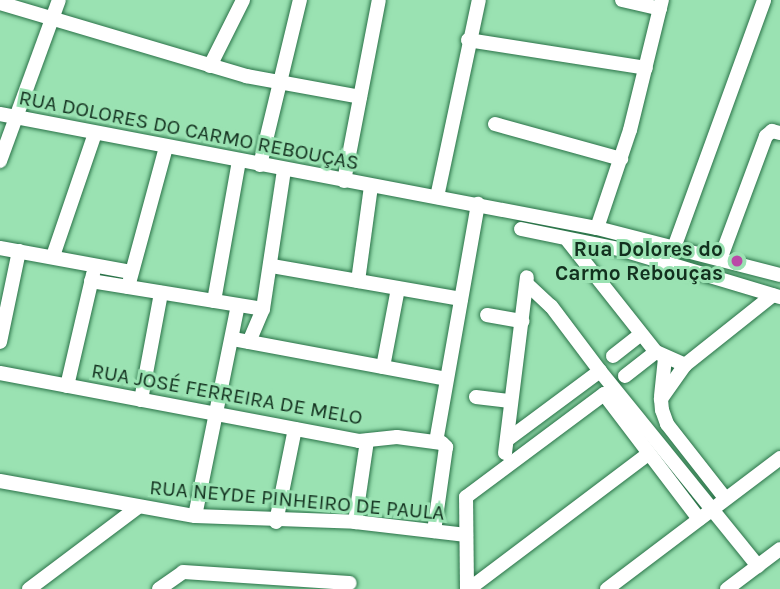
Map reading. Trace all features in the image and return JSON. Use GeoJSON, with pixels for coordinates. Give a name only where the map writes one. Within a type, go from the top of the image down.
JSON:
{"type":"FeatureCollection","features":[{"type":"Feature","properties":{"kind":"street"},"geometry":{"type":"LineString","coordinates":[[0,161],[59,0]]}},
{"type":"Feature","properties":{"kind":"street"},"geometry":{"type":"LineString","coordinates":[[210,66],[243,0]]}},
{"type":"Feature","properties":{"kind":"street"},"geometry":{"type":"LineString","coordinates":[[260,165],[300,0]]}},
{"type":"Feature","properties":{"kind":"street"},"geometry":{"type":"LineString","coordinates":[[344,181],[379,0]]}},
{"type":"Feature","properties":{"kind":"street"},"geometry":{"type":"LineString","coordinates":[[437,197],[468,40],[479,0]]}},
{"type":"Feature","properties":{"kind":"street"},"geometry":{"type":"LineString","coordinates":[[597,228],[621,159],[661,4],[622,0]]}},
{"type":"Feature","properties":{"kind":"street"},"geometry":{"type":"LineString","coordinates":[[675,245],[764,0]]}},
{"type":"Feature","properties":{"kind":"street"},"geometry":{"type":"LineString","coordinates":[[0,3],[210,66],[360,97]]}},
{"type":"Feature","properties":{"kind":"street"},"geometry":{"type":"LineString","coordinates":[[468,40],[646,68]]}},
{"type":"Feature","properties":{"kind":"street","name":"RUA DOLORES DO CARMO REBOUÇAS"},"geometry":{"type":"LineString","coordinates":[[0,114],[597,228],[675,245],[780,275]]}},
{"type":"Feature","properties":{"kind":"street"},"geometry":{"type":"LineString","coordinates":[[495,124],[621,159]]}},
{"type":"Feature","properties":{"kind":"street"},"geometry":{"type":"LineString","coordinates":[[721,257],[775,132]]}},
{"type":"Feature","properties":{"kind":"street"},"geometry":{"type":"LineString","coordinates":[[53,256],[94,133]]}},
{"type":"Feature","properties":{"kind":"street"},"geometry":{"type":"LineString","coordinates":[[128,288],[166,147]]}},
{"type":"Feature","properties":{"kind":"street"},"geometry":{"type":"LineString","coordinates":[[214,301],[239,161]]}},
{"type":"Feature","properties":{"kind":"street"},"geometry":{"type":"LineString","coordinates":[[249,342],[263,309],[272,266],[284,170]]}},
{"type":"Feature","properties":{"kind":"street"},"geometry":{"type":"LineString","coordinates":[[358,281],[371,186]]}},
{"type":"Feature","properties":{"kind":"street"},"geometry":{"type":"LineString","coordinates":[[434,531],[446,379],[478,204]]}},
{"type":"Feature","properties":{"kind":"street"},"geometry":{"type":"LineString","coordinates":[[521,229],[568,241],[623,250],[777,296]]}},
{"type":"Feature","properties":{"kind":"street"},"geometry":{"type":"LineString","coordinates":[[568,241],[640,335],[660,356],[685,365]]}},
{"type":"Feature","properties":{"kind":"street"},"geometry":{"type":"LineString","coordinates":[[0,248],[131,272]]}},
{"type":"Feature","properties":{"kind":"street"},"geometry":{"type":"LineString","coordinates":[[0,342],[19,251]]}},
{"type":"Feature","properties":{"kind":"street"},"geometry":{"type":"LineString","coordinates":[[67,386],[94,266]]}},
{"type":"Feature","properties":{"kind":"street"},"geometry":{"type":"LineString","coordinates":[[272,266],[461,299]]}},
{"type":"Feature","properties":{"kind":"street"},"geometry":{"type":"LineString","coordinates":[[600,371],[506,446],[527,280],[551,306],[600,371],[758,566]]}},
{"type":"Feature","properties":{"kind":"street"},"geometry":{"type":"LineString","coordinates":[[91,281],[263,309]]}},
{"type":"Feature","properties":{"kind":"street"},"geometry":{"type":"LineString","coordinates":[[383,367],[398,288]]}},
{"type":"Feature","properties":{"kind":"street"},"geometry":{"type":"LineString","coordinates":[[141,400],[161,293]]}},
{"type":"Feature","properties":{"kind":"street"},"geometry":{"type":"LineString","coordinates":[[660,399],[685,365],[777,296]]}},
{"type":"Feature","properties":{"kind":"street"},"geometry":{"type":"LineString","coordinates":[[195,516],[238,305]]}},
{"type":"Feature","properties":{"kind":"street"},"geometry":{"type":"LineString","coordinates":[[487,315],[522,321]]}},
{"type":"Feature","properties":{"kind":"street"},"geometry":{"type":"LineString","coordinates":[[612,356],[640,335]]}},
{"type":"Feature","properties":{"kind":"street"},"geometry":{"type":"LineString","coordinates":[[233,339],[446,379]]}},
{"type":"Feature","properties":{"kind":"street"},"geometry":{"type":"LineString","coordinates":[[625,376],[660,356]]}},
{"type":"Feature","properties":{"kind":"street"},"geometry":{"type":"LineString","coordinates":[[660,356],[660,399],[667,424],[725,498]]}},
{"type":"Feature","properties":{"kind":"street","name":"RUA JOSÉ FERREIRA DE MELO"},"geometry":{"type":"LineString","coordinates":[[0,373],[367,441],[397,437],[441,444]]}},
{"type":"Feature","properties":{"kind":"street"},"geometry":{"type":"LineString","coordinates":[[468,589],[466,497],[604,394],[699,519]]}},
{"type":"Feature","properties":{"kind":"street"},"geometry":{"type":"LineString","coordinates":[[476,397],[511,401]]}},
{"type":"Feature","properties":{"kind":"street"},"geometry":{"type":"LineString","coordinates":[[276,522],[295,429]]}},
{"type":"Feature","properties":{"kind":"street"},"geometry":{"type":"LineString","coordinates":[[355,522],[367,441]]}},
{"type":"Feature","properties":{"kind":"street"},"geometry":{"type":"LineString","coordinates":[[666,452],[680,441]]}},
{"type":"Feature","properties":{"kind":"street"},"geometry":{"type":"LineString","coordinates":[[468,589],[648,454]]}},
{"type":"Feature","properties":{"kind":"street"},"geometry":{"type":"LineString","coordinates":[[607,589],[780,458]]}},
{"type":"Feature","properties":{"kind":"street","name":"RUA NEYDE PINHEIRO DE PAULA"},"geometry":{"type":"LineString","coordinates":[[0,481],[137,508],[195,516],[276,522],[355,522],[466,535]]}},
{"type":"Feature","properties":{"kind":"street"},"geometry":{"type":"LineString","coordinates":[[29,589],[137,508]]}},
{"type":"Feature","properties":{"kind":"street"},"geometry":{"type":"LineString","coordinates":[[727,589],[780,549]]}},
{"type":"Feature","properties":{"kind":"street"},"geometry":{"type":"LineString","coordinates":[[165,587],[183,572],[350,583],[342,589]]}},
{"type":"Feature","properties":{"kind":"place","name":"Rua Dolores do Carmo Rebouças"},"geometry":{"type":"Point","coordinates":[737,261]}}]}
